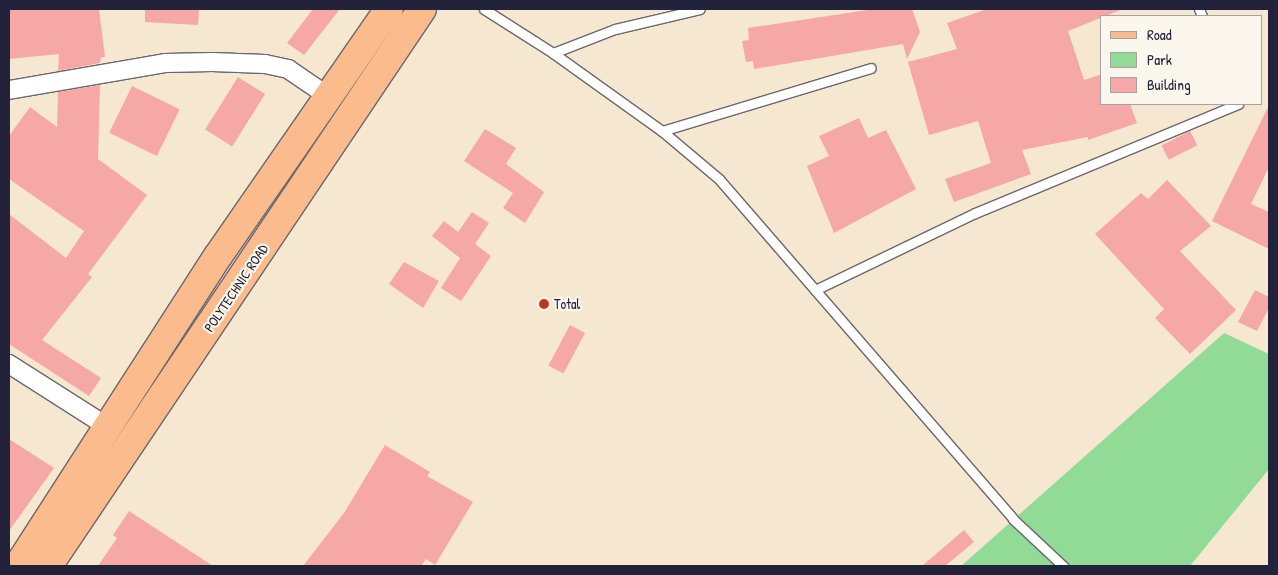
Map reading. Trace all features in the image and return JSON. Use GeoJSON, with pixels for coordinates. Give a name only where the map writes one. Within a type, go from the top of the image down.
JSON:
{"type":"FeatureCollection","features":[{"type":"Feature","properties":{"kind":"main road"},"geometry":{"type":"LineString","coordinates":[[18,566],[218,256],[389,9]]}},
{"type":"Feature","properties":{"kind":"main road","name":"POLYTECHNIC ROAD"},"geometry":{"type":"LineString","coordinates":[[48,566],[422,9]]}},
{"type":"Feature","properties":{"kind":"street"},"geometry":{"type":"LineString","coordinates":[[9,90],[165,63],[212,62],[265,64],[288,69],[329,97]]}},
{"type":"Feature","properties":{"kind":"street"},"geometry":{"type":"LineString","coordinates":[[9,364],[108,427]]}},
{"type":"Feature","properties":{"kind":"lane"},"geometry":{"type":"LineString","coordinates":[[484,9],[553,53],[662,132],[719,179],[1013,519],[1063,566]]}},
{"type":"Feature","properties":{"kind":"lane"},"geometry":{"type":"LineString","coordinates":[[553,53],[615,29],[700,9]]}},
{"type":"Feature","properties":{"kind":"lane"},"geometry":{"type":"LineString","coordinates":[[662,132],[871,68]]}},
{"type":"Feature","properties":{"kind":"lane"},"geometry":{"type":"LineString","coordinates":[[815,290],[975,213],[1236,105]]}},
{"type":"Feature","properties":{"kind":"green space"},"geometry":{"type":"Polygon","coordinates":[[[1224,333],[1269,354],[1269,469],[1190,566],[961,566],[1224,333]]]}},
{"type":"Feature","properties":{"kind":"building"},"geometry":{"type":"Polygon","coordinates":[[[9,9],[99,9],[105,57],[101,57],[100,63],[58,71],[59,54],[9,59],[9,9]]]}},
{"type":"Feature","properties":{"kind":"building"},"geometry":{"type":"Polygon","coordinates":[[[145,9],[199,9],[198,25],[145,22],[145,9]]]}},
{"type":"Feature","properties":{"kind":"building"},"geometry":{"type":"Polygon","coordinates":[[[313,9],[340,9],[304,55],[287,43],[313,9]]]}},
{"type":"Feature","properties":{"kind":"building"},"geometry":{"type":"Polygon","coordinates":[[[874,9],[912,9],[920,32],[907,59],[903,44],[754,69],[753,61],[746,62],[742,41],[749,40],[748,28],[874,9]]]}},
{"type":"Feature","properties":{"kind":"building"},"geometry":{"type":"Polygon","coordinates":[[[987,9],[1123,9],[1108,15],[1100,15],[1100,18],[1068,31],[1084,80],[1100,75],[1100,105],[1130,105],[1137,123],[1088,140],[1088,137],[1022,150],[1031,174],[954,202],[945,179],[991,163],[978,121],[929,135],[908,62],[957,49],[947,23],[987,9]]]}},
{"type":"Feature","properties":{"kind":"building"},"geometry":{"type":"Polygon","coordinates":[[[238,77],[265,94],[232,147],[205,130],[238,77]]]}},
{"type":"Feature","properties":{"kind":"building"},"geometry":{"type":"Polygon","coordinates":[[[100,85],[98,159],[147,195],[88,274],[92,277],[42,340],[101,378],[89,396],[9,344],[9,214],[66,258],[84,231],[9,179],[9,136],[30,107],[57,127],[58,92],[100,85]]]}},
{"type":"Feature","properties":{"kind":"building"},"geometry":{"type":"Polygon","coordinates":[[[132,86],[180,109],[157,156],[109,133],[132,86]]]}},
{"type":"Feature","properties":{"kind":"building"},"geometry":{"type":"Polygon","coordinates":[[[1269,105],[1269,167],[1251,204],[1269,212],[1269,249],[1212,221],[1269,105]]]}},
{"type":"Feature","properties":{"kind":"building"},"geometry":{"type":"Polygon","coordinates":[[[859,118],[868,138],[886,130],[916,189],[834,233],[807,166],[829,156],[819,136],[859,118]]]}},
{"type":"Feature","properties":{"kind":"building"},"geometry":{"type":"Polygon","coordinates":[[[485,129],[516,148],[506,164],[544,192],[525,223],[503,208],[513,193],[464,161],[485,129]]]}},
{"type":"Feature","properties":{"kind":"building"},"geometry":{"type":"Polygon","coordinates":[[[1190,131],[1197,145],[1169,160],[1161,146],[1190,131]]]}},
{"type":"Feature","properties":{"kind":"building"},"geometry":{"type":"Polygon","coordinates":[[[1167,180],[1211,226],[1180,251],[1236,310],[1190,354],[1155,318],[1164,309],[1095,234],[1141,193],[1148,199],[1167,180]]]}},
{"type":"Feature","properties":{"kind":"building"},"geometry":{"type":"Polygon","coordinates":[[[472,212],[489,223],[475,244],[491,256],[461,301],[441,288],[460,258],[432,236],[444,221],[458,232],[472,212]]]}},
{"type":"Feature","properties":{"kind":"building"},"geometry":{"type":"Polygon","coordinates":[[[404,262],[439,281],[423,308],[389,284],[404,262]]]}},
{"type":"Feature","properties":{"kind":"building"},"geometry":{"type":"Polygon","coordinates":[[[1255,290],[1269,297],[1269,308],[1257,331],[1238,322],[1255,290]]]}},
{"type":"Feature","properties":{"kind":"building"},"geometry":{"type":"Polygon","coordinates":[[[570,325],[585,333],[563,374],[548,366],[570,325]]]}},
{"type":"Feature","properties":{"kind":"building"},"geometry":{"type":"Polygon","coordinates":[[[9,439],[54,468],[9,531],[9,439]]]}},
{"type":"Feature","properties":{"kind":"building"},"geometry":{"type":"Polygon","coordinates":[[[385,445],[430,472],[427,476],[473,502],[435,565],[426,559],[421,566],[303,566],[344,513],[385,445]]]}},
{"type":"Feature","properties":{"kind":"building"},"geometry":{"type":"Polygon","coordinates":[[[129,511],[213,566],[98,566],[117,538],[113,535],[129,511]]]}},
{"type":"Feature","properties":{"kind":"building"},"geometry":{"type":"Polygon","coordinates":[[[964,530],[974,542],[945,566],[922,566],[964,530]]]}},
{"type":"Feature","properties":{"kind":"place","name":"Total"},"geometry":{"type":"Point","coordinates":[544,304]}}]}
